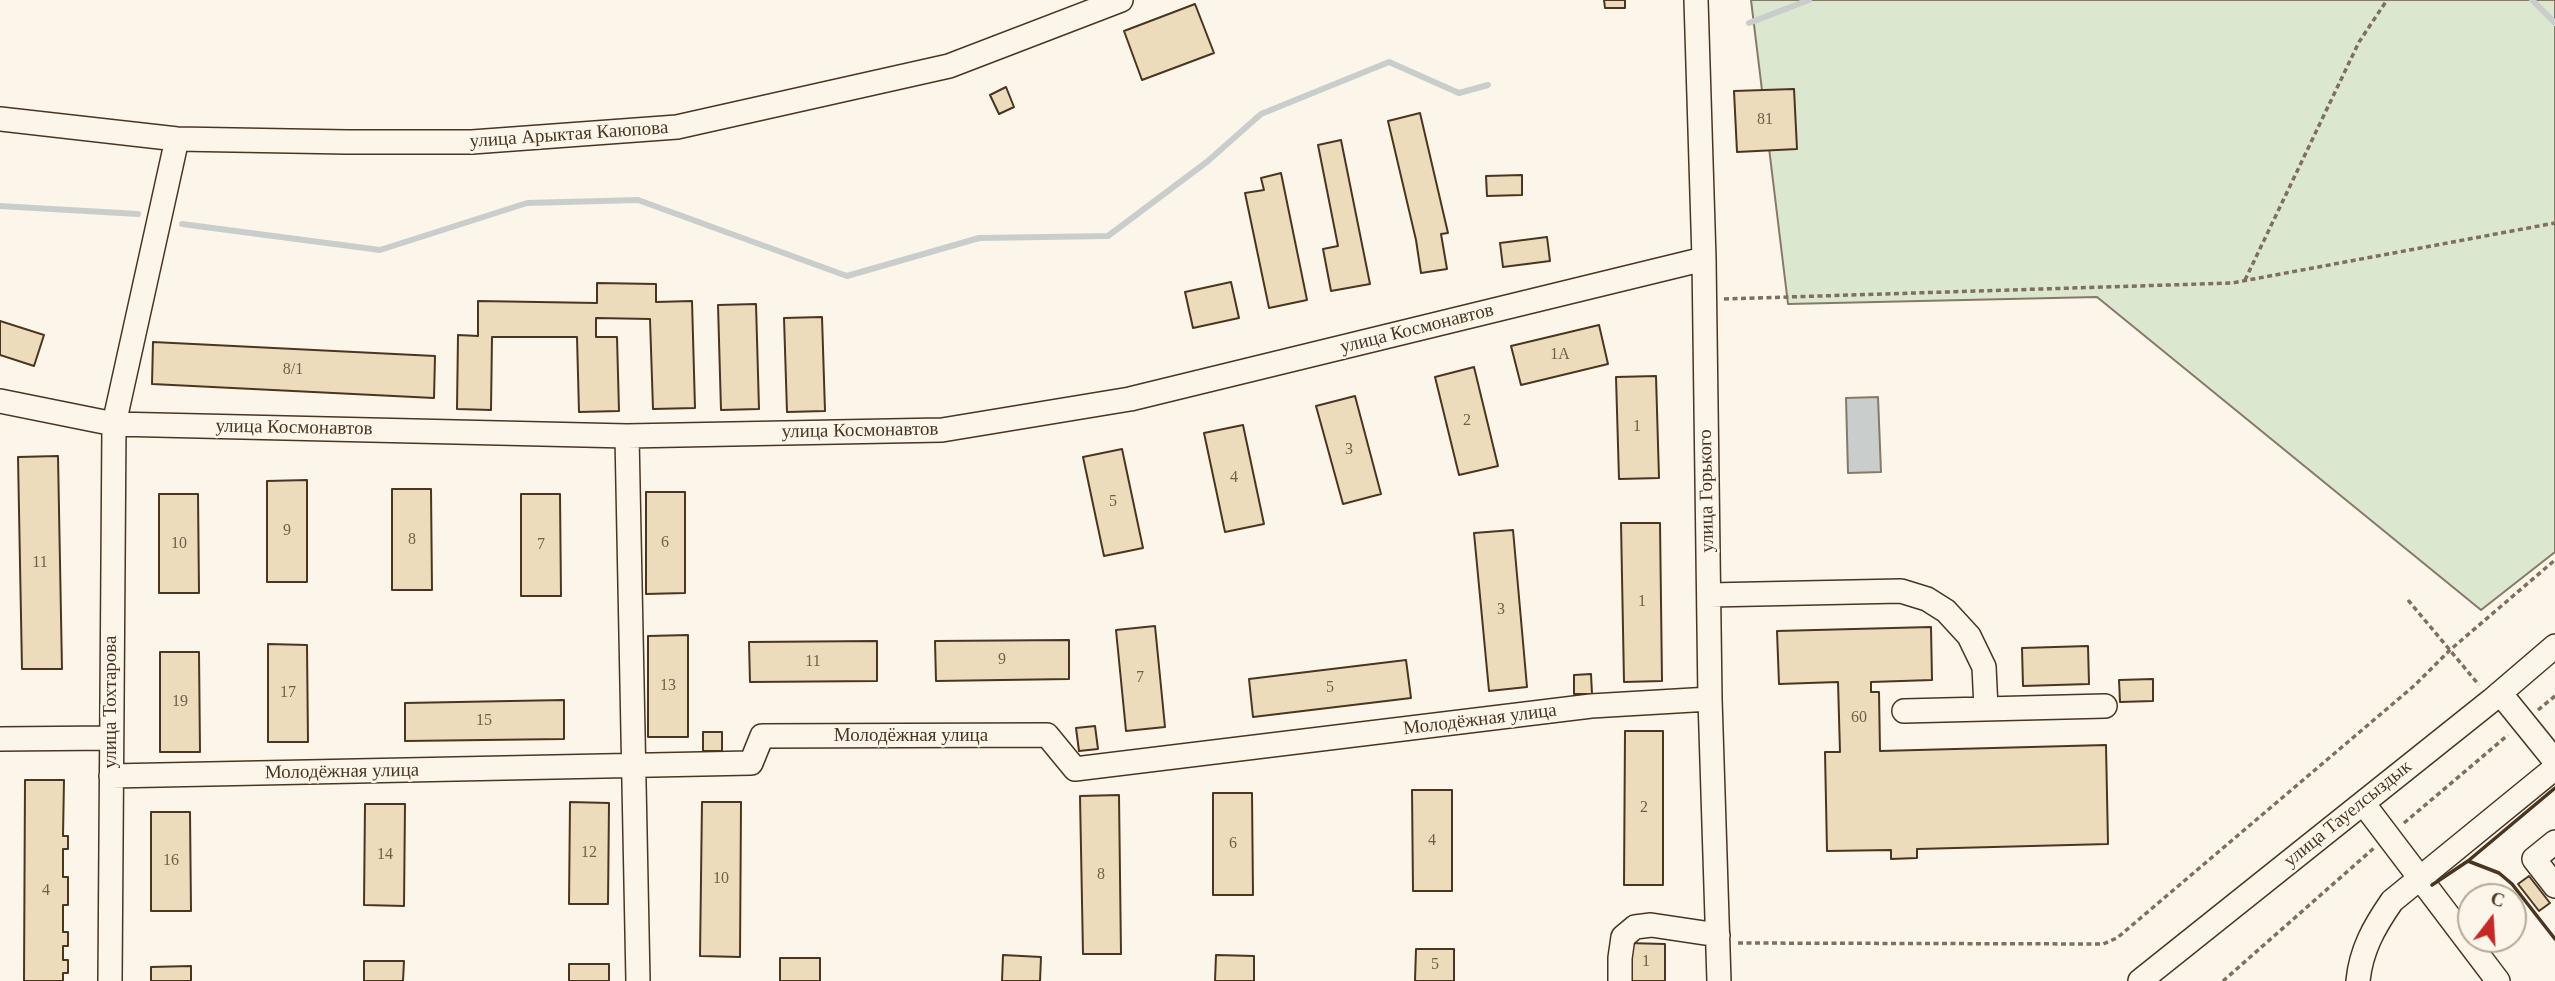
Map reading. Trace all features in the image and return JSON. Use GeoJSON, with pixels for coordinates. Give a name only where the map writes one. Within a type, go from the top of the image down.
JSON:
{"type":"FeatureCollection","features":[{"type":"Feature","properties":{"kind":"street","name":"улица Арыктая Каюпова"},"geometry":{"type":"LineString","coordinates":[[0,119],[177,139],[472,142],[677,127],[950,66],[1121,0]]}},
{"type":"Feature","properties":{"kind":"street","name":"улица Горького"},"geometry":{"type":"LineString","coordinates":[[1696,0],[1704,258],[1710,699],[1719,981]]}},
{"type":"Feature","properties":{"kind":"street","name":"улица Тохтарова"},"geometry":{"type":"LineString","coordinates":[[110,981],[114,424],[177,139]]}},
{"type":"Feature","properties":{"kind":"street","name":"улица Космонавтов"},"geometry":{"type":"LineString","coordinates":[[0,401],[114,424],[627,436],[942,430],[1116,401],[1704,258]]}},
{"type":"Feature","properties":{"kind":"street"},"geometry":{"type":"LineString","coordinates":[[627,436],[638,981]]}},
{"type":"Feature","properties":{"kind":"street"},"geometry":{"type":"LineString","coordinates":[[1709,595],[1900,592],[1927,599],[1946,611],[1969,636],[1984,667],[1986,708]]}},
{"type":"Feature","properties":{"kind":"street","name":"улица Тауелсыздык"},"geometry":{"type":"LineString","coordinates":[[2140,981],[2496,697],[2555,646]]}},
{"type":"Feature","properties":{"kind":"street"},"geometry":{"type":"LineString","coordinates":[[2496,697],[2555,761]]}},
{"type":"Feature","properties":{"kind":"street","name":"Молодёжная улица"},"geometry":{"type":"LineString","coordinates":[[111,776],[751,764],[762,736],[1047,735],[1075,769],[1591,706],[1710,699]]}},
{"type":"Feature","properties":{"kind":"street"},"geometry":{"type":"LineString","coordinates":[[1904,711],[2105,706]]}},
{"type":"Feature","properties":{"kind":"street"},"geometry":{"type":"LineString","coordinates":[[0,755],[0,739],[111,738]]}},
{"type":"Feature","properties":{"kind":"street"},"geometry":{"type":"LineString","coordinates":[[2358,981],[2360,959],[2375,926],[2392,901],[2555,768]]}},
{"type":"Feature","properties":{"kind":"street"},"geometry":{"type":"LineString","coordinates":[[2363,803],[2498,981]]}},
{"type":"Feature","properties":{"kind":"street"},"geometry":{"type":"LineString","coordinates":[[2555,842],[2533,859],[2555,886]]}},
{"type":"Feature","properties":{"kind":"street"},"geometry":{"type":"LineString","coordinates":[[1620,981],[1623,937],[1635,927],[1651,925],[1718,939]]}},
{"type":"Feature","properties":{"kind":"path"},"geometry":{"type":"LineString","coordinates":[[2245,281],[2359,42],[2387,0]]}},
{"type":"Feature","properties":{"kind":"path"},"geometry":{"type":"LineString","coordinates":[[1704,300],[2245,281],[2555,223]]}},
{"type":"Feature","properties":{"kind":"path"},"geometry":{"type":"LineString","coordinates":[[1718,939],[2103,944],[2117,938],[2415,685],[2450,650],[2555,560]]}},
{"type":"Feature","properties":{"kind":"path"},"geometry":{"type":"LineString","coordinates":[[2408,600],[2450,650],[2496,697]]}},
{"type":"Feature","properties":{"kind":"green space"},"geometry":{"type":"Polygon","coordinates":[[[1751,0],[2555,0],[2555,552],[2481,610],[2097,297],[1788,304],[1751,0]]]}},
{"type":"Feature","properties":{"kind":"shaded area"},"geometry":{"type":"Polygon","coordinates":[[[1878,397],[1881,472],[1848,473],[1846,398],[1878,397]]]}},
{"type":"Feature","properties":{"kind":"building"},"geometry":{"type":"Polygon","coordinates":[[[1604,0],[1625,0],[1625,8],[1605,8],[1604,0]]]}},
{"type":"Feature","properties":{"kind":"building"},"geometry":{"type":"Polygon","coordinates":[[[1195,4],[1214,53],[1142,80],[1124,31],[1195,4]]]}},
{"type":"Feature","properties":{"kind":"building"},"geometry":{"type":"Polygon","coordinates":[[[1006,87],[1014,107],[999,114],[990,95],[1006,87]]]}},
{"type":"Feature","properties":{"kind":"building"},"geometry":{"type":"Polygon","coordinates":[[[1794,89],[1797,149],[1737,152],[1734,91],[1794,89]]]}},
{"type":"Feature","properties":{"kind":"building"},"geometry":{"type":"Polygon","coordinates":[[[1420,113],[1448,233],[1441,234],[1447,269],[1421,273],[1416,240],[1388,121],[1420,113]]]}},
{"type":"Feature","properties":{"kind":"building"},"geometry":{"type":"Polygon","coordinates":[[[1341,140],[1370,284],[1331,291],[1323,249],[1338,246],[1318,145],[1341,140]]]}},
{"type":"Feature","properties":{"kind":"building"},"geometry":{"type":"Polygon","coordinates":[[[1281,173],[1307,300],[1269,308],[1245,193],[1264,190],[1261,178],[1281,173]]]}},
{"type":"Feature","properties":{"kind":"building"},"geometry":{"type":"Polygon","coordinates":[[[1522,175],[1522,195],[1487,196],[1486,176],[1522,175]]]}},
{"type":"Feature","properties":{"kind":"building"},"geometry":{"type":"Polygon","coordinates":[[[1547,237],[1550,261],[1503,267],[1500,243],[1547,237]]]}},
{"type":"Feature","properties":{"kind":"building"},"geometry":{"type":"Polygon","coordinates":[[[1231,282],[1239,318],[1193,328],[1185,292],[1231,282]]]}},
{"type":"Feature","properties":{"kind":"building"},"geometry":{"type":"Polygon","coordinates":[[[597,283],[656,284],[656,302],[692,301],[695,408],[653,409],[650,319],[596,318],[596,337],[617,337],[619,411],[579,412],[577,337],[492,337],[491,410],[457,409],[458,335],[478,336],[478,301],[597,303],[597,283]]]}},
{"type":"Feature","properties":{"kind":"building"},"geometry":{"type":"Polygon","coordinates":[[[756,304],[759,409],[721,410],[718,305],[756,304]]]}},
{"type":"Feature","properties":{"kind":"building"},"geometry":{"type":"Polygon","coordinates":[[[822,317],[825,411],[787,412],[784,318],[822,317]]]}},
{"type":"Feature","properties":{"kind":"building"},"geometry":{"type":"Polygon","coordinates":[[[0,321],[44,335],[34,366],[0,355],[0,321]]]}},
{"type":"Feature","properties":{"kind":"building"},"geometry":{"type":"Polygon","coordinates":[[[1599,325],[1608,364],[1521,385],[1511,346],[1599,325]]]}},
{"type":"Feature","properties":{"kind":"building"},"geometry":{"type":"Polygon","coordinates":[[[153,342],[435,356],[434,398],[152,384],[153,342]]]}},
{"type":"Feature","properties":{"kind":"building"},"geometry":{"type":"Polygon","coordinates":[[[1474,367],[1498,466],[1459,475],[1435,377],[1474,367]]]}},
{"type":"Feature","properties":{"kind":"building"},"geometry":{"type":"Polygon","coordinates":[[[1656,376],[1659,478],[1619,479],[1616,377],[1656,376]]]}},
{"type":"Feature","properties":{"kind":"building"},"geometry":{"type":"Polygon","coordinates":[[[1355,396],[1381,494],[1343,504],[1316,406],[1355,396]]]}},
{"type":"Feature","properties":{"kind":"building"},"geometry":{"type":"Polygon","coordinates":[[[1243,425],[1264,524],[1225,532],[1204,433],[1243,425]]]}},
{"type":"Feature","properties":{"kind":"building"},"geometry":{"type":"Polygon","coordinates":[[[1122,449],[1143,548],[1104,556],[1083,457],[1122,449]]]}},
{"type":"Feature","properties":{"kind":"building"},"geometry":{"type":"Polygon","coordinates":[[[58,456],[62,669],[22,669],[18,457],[58,456]]]}},
{"type":"Feature","properties":{"kind":"building"},"geometry":{"type":"Polygon","coordinates":[[[307,480],[307,582],[267,582],[267,481],[307,480]]]}},
{"type":"Feature","properties":{"kind":"building"},"geometry":{"type":"Polygon","coordinates":[[[392,489],[431,489],[432,590],[392,590],[392,489]]]}},
{"type":"Feature","properties":{"kind":"building"},"geometry":{"type":"Polygon","coordinates":[[[646,492],[685,492],[685,593],[646,594],[646,492]]]}},
{"type":"Feature","properties":{"kind":"building"},"geometry":{"type":"Polygon","coordinates":[[[159,494],[198,494],[199,593],[159,593],[159,494]]]}},
{"type":"Feature","properties":{"kind":"building"},"geometry":{"type":"Polygon","coordinates":[[[521,494],[560,494],[561,596],[521,596],[521,494]]]}},
{"type":"Feature","properties":{"kind":"building"},"geometry":{"type":"Polygon","coordinates":[[[1621,523],[1660,523],[1662,681],[1624,682],[1621,523]]]}},
{"type":"Feature","properties":{"kind":"building"},"geometry":{"type":"Polygon","coordinates":[[[1513,530],[1527,687],[1489,691],[1474,533],[1513,530]]]}},
{"type":"Feature","properties":{"kind":"building"},"geometry":{"type":"Polygon","coordinates":[[[1155,626],[1165,727],[1126,731],[1116,630],[1155,626]]]}},
{"type":"Feature","properties":{"kind":"building"},"geometry":{"type":"Polygon","coordinates":[[[1931,627],[1932,680],[1871,682],[1871,692],[1879,692],[1880,751],[2106,745],[2108,844],[1917,849],[1917,858],[1891,859],[1891,850],[1827,851],[1825,752],[1840,752],[1838,682],[1779,684],[1777,631],[1931,627]]]}},
{"type":"Feature","properties":{"kind":"building"},"geometry":{"type":"Polygon","coordinates":[[[688,635],[688,737],[648,737],[648,636],[688,635]]]}},
{"type":"Feature","properties":{"kind":"building"},"geometry":{"type":"Polygon","coordinates":[[[1069,640],[1069,679],[936,681],[935,641],[1069,640]]]}},
{"type":"Feature","properties":{"kind":"building"},"geometry":{"type":"Polygon","coordinates":[[[877,641],[877,681],[750,682],[749,642],[877,641]]]}},
{"type":"Feature","properties":{"kind":"building"},"geometry":{"type":"Polygon","coordinates":[[[268,644],[307,645],[308,742],[268,742],[268,644]]]}},
{"type":"Feature","properties":{"kind":"building"},"geometry":{"type":"Polygon","coordinates":[[[2088,646],[2089,684],[2023,686],[2022,648],[2088,646]]]}},
{"type":"Feature","properties":{"kind":"building"},"geometry":{"type":"Polygon","coordinates":[[[160,652],[199,652],[200,752],[160,752],[160,652]]]}},
{"type":"Feature","properties":{"kind":"building"},"geometry":{"type":"Polygon","coordinates":[[[1406,660],[1411,698],[1253,717],[1249,679],[1406,660]]]}},
{"type":"Feature","properties":{"kind":"building"},"geometry":{"type":"Polygon","coordinates":[[[1591,674],[1592,694],[1574,694],[1574,675],[1591,674]]]}},
{"type":"Feature","properties":{"kind":"building"},"geometry":{"type":"Polygon","coordinates":[[[2153,679],[2153,701],[2120,702],[2119,680],[2153,679]]]}},
{"type":"Feature","properties":{"kind":"building"},"geometry":{"type":"Polygon","coordinates":[[[564,700],[564,739],[405,741],[405,703],[564,700]]]}},
{"type":"Feature","properties":{"kind":"building"},"geometry":{"type":"Polygon","coordinates":[[[1095,726],[1098,749],[1079,751],[1076,728],[1095,726]]]}},
{"type":"Feature","properties":{"kind":"building"},"geometry":{"type":"Polygon","coordinates":[[[1625,731],[1663,731],[1663,885],[1624,885],[1625,731]]]}},
{"type":"Feature","properties":{"kind":"building"},"geometry":{"type":"Polygon","coordinates":[[[703,732],[722,732],[722,751],[703,751],[703,732]]]}},
{"type":"Feature","properties":{"kind":"building"},"geometry":{"type":"Polygon","coordinates":[[[25,780],[64,780],[63,836],[68,836],[68,849],[63,849],[63,877],[68,877],[68,905],[63,905],[63,932],[68,932],[68,946],[63,946],[63,960],[68,960],[68,973],[63,973],[63,981],[24,981],[25,780]]]}},
{"type":"Feature","properties":{"kind":"building"},"geometry":{"type":"Polygon","coordinates":[[[1412,790],[1452,790],[1452,891],[1413,891],[1412,790]]]}},
{"type":"Feature","properties":{"kind":"building"},"geometry":{"type":"Polygon","coordinates":[[[1213,793],[1252,793],[1253,895],[1213,895],[1213,793]]]}},
{"type":"Feature","properties":{"kind":"building"},"geometry":{"type":"Polygon","coordinates":[[[1119,795],[1121,954],[1083,954],[1080,796],[1119,795]]]}},
{"type":"Feature","properties":{"kind":"building"},"geometry":{"type":"Polygon","coordinates":[[[570,802],[609,803],[608,904],[569,904],[570,802]]]}},
{"type":"Feature","properties":{"kind":"building"},"geometry":{"type":"Polygon","coordinates":[[[702,802],[741,802],[740,957],[700,956],[702,802]]]}},
{"type":"Feature","properties":{"kind":"building"},"geometry":{"type":"Polygon","coordinates":[[[365,804],[405,804],[404,906],[364,905],[365,804]]]}},
{"type":"Feature","properties":{"kind":"building"},"geometry":{"type":"Polygon","coordinates":[[[151,812],[190,812],[191,911],[151,911],[151,812]]]}},
{"type":"Feature","properties":{"kind":"building"},"geometry":{"type":"Polygon","coordinates":[[[2529,876],[2550,903],[2539,911],[2527,896],[2527,883],[2519,883],[2529,876]]]}},
{"type":"Feature","properties":{"kind":"building"},"geometry":{"type":"Polygon","coordinates":[[[1627,943],[1665,944],[1665,981],[1627,981],[1627,943]]]}},
{"type":"Feature","properties":{"kind":"building"},"geometry":{"type":"Polygon","coordinates":[[[1416,949],[1454,949],[1454,981],[1415,981],[1416,949]]]}},
{"type":"Feature","properties":{"kind":"building"},"geometry":{"type":"Polygon","coordinates":[[[1003,955],[1041,957],[1040,981],[1002,981],[1003,955]]]}},
{"type":"Feature","properties":{"kind":"building"},"geometry":{"type":"Polygon","coordinates":[[[1216,955],[1254,956],[1254,981],[1215,981],[1216,955]]]}},
{"type":"Feature","properties":{"kind":"building"},"geometry":{"type":"Polygon","coordinates":[[[780,958],[820,958],[820,981],[780,981],[780,958]]]}},
{"type":"Feature","properties":{"kind":"building"},"geometry":{"type":"Polygon","coordinates":[[[364,961],[404,961],[403,981],[364,981],[364,961]]]}},
{"type":"Feature","properties":{"kind":"building"},"geometry":{"type":"Polygon","coordinates":[[[569,964],[609,964],[609,981],[569,981],[569,964]]]}},
{"type":"Feature","properties":{"kind":"building"},"geometry":{"type":"Polygon","coordinates":[[[191,966],[191,981],[151,981],[151,967],[191,966]]]}},
{"type":"Feature","properties":{"kind":"waterway"},"geometry":{"type":"LineString","coordinates":[[1749,23],[1809,0]]}},
{"type":"Feature","properties":{"kind":"waterway"},"geometry":{"type":"LineString","coordinates":[[2532,0],[2555,23]]}},
{"type":"Feature","properties":{"kind":"waterway"},"geometry":{"type":"LineString","coordinates":[[182,224],[380,250],[527,203],[638,200],[847,276],[979,238],[1108,236],[1208,161],[1261,114],[1389,62],[1459,93],[1488,85]]}},
{"type":"Feature","properties":{"kind":"waterway"},"geometry":{"type":"LineString","coordinates":[[0,206],[138,214]]}},
{"type":"Feature","properties":{"kind":"wall"},"geometry":{"type":"LineString","coordinates":[[2432,885],[2468,861],[2555,788]]}},
{"type":"Feature","properties":{"kind":"wall"},"geometry":{"type":"LineString","coordinates":[[2468,861],[2499,873],[2512,884],[2555,939]]}}]}
